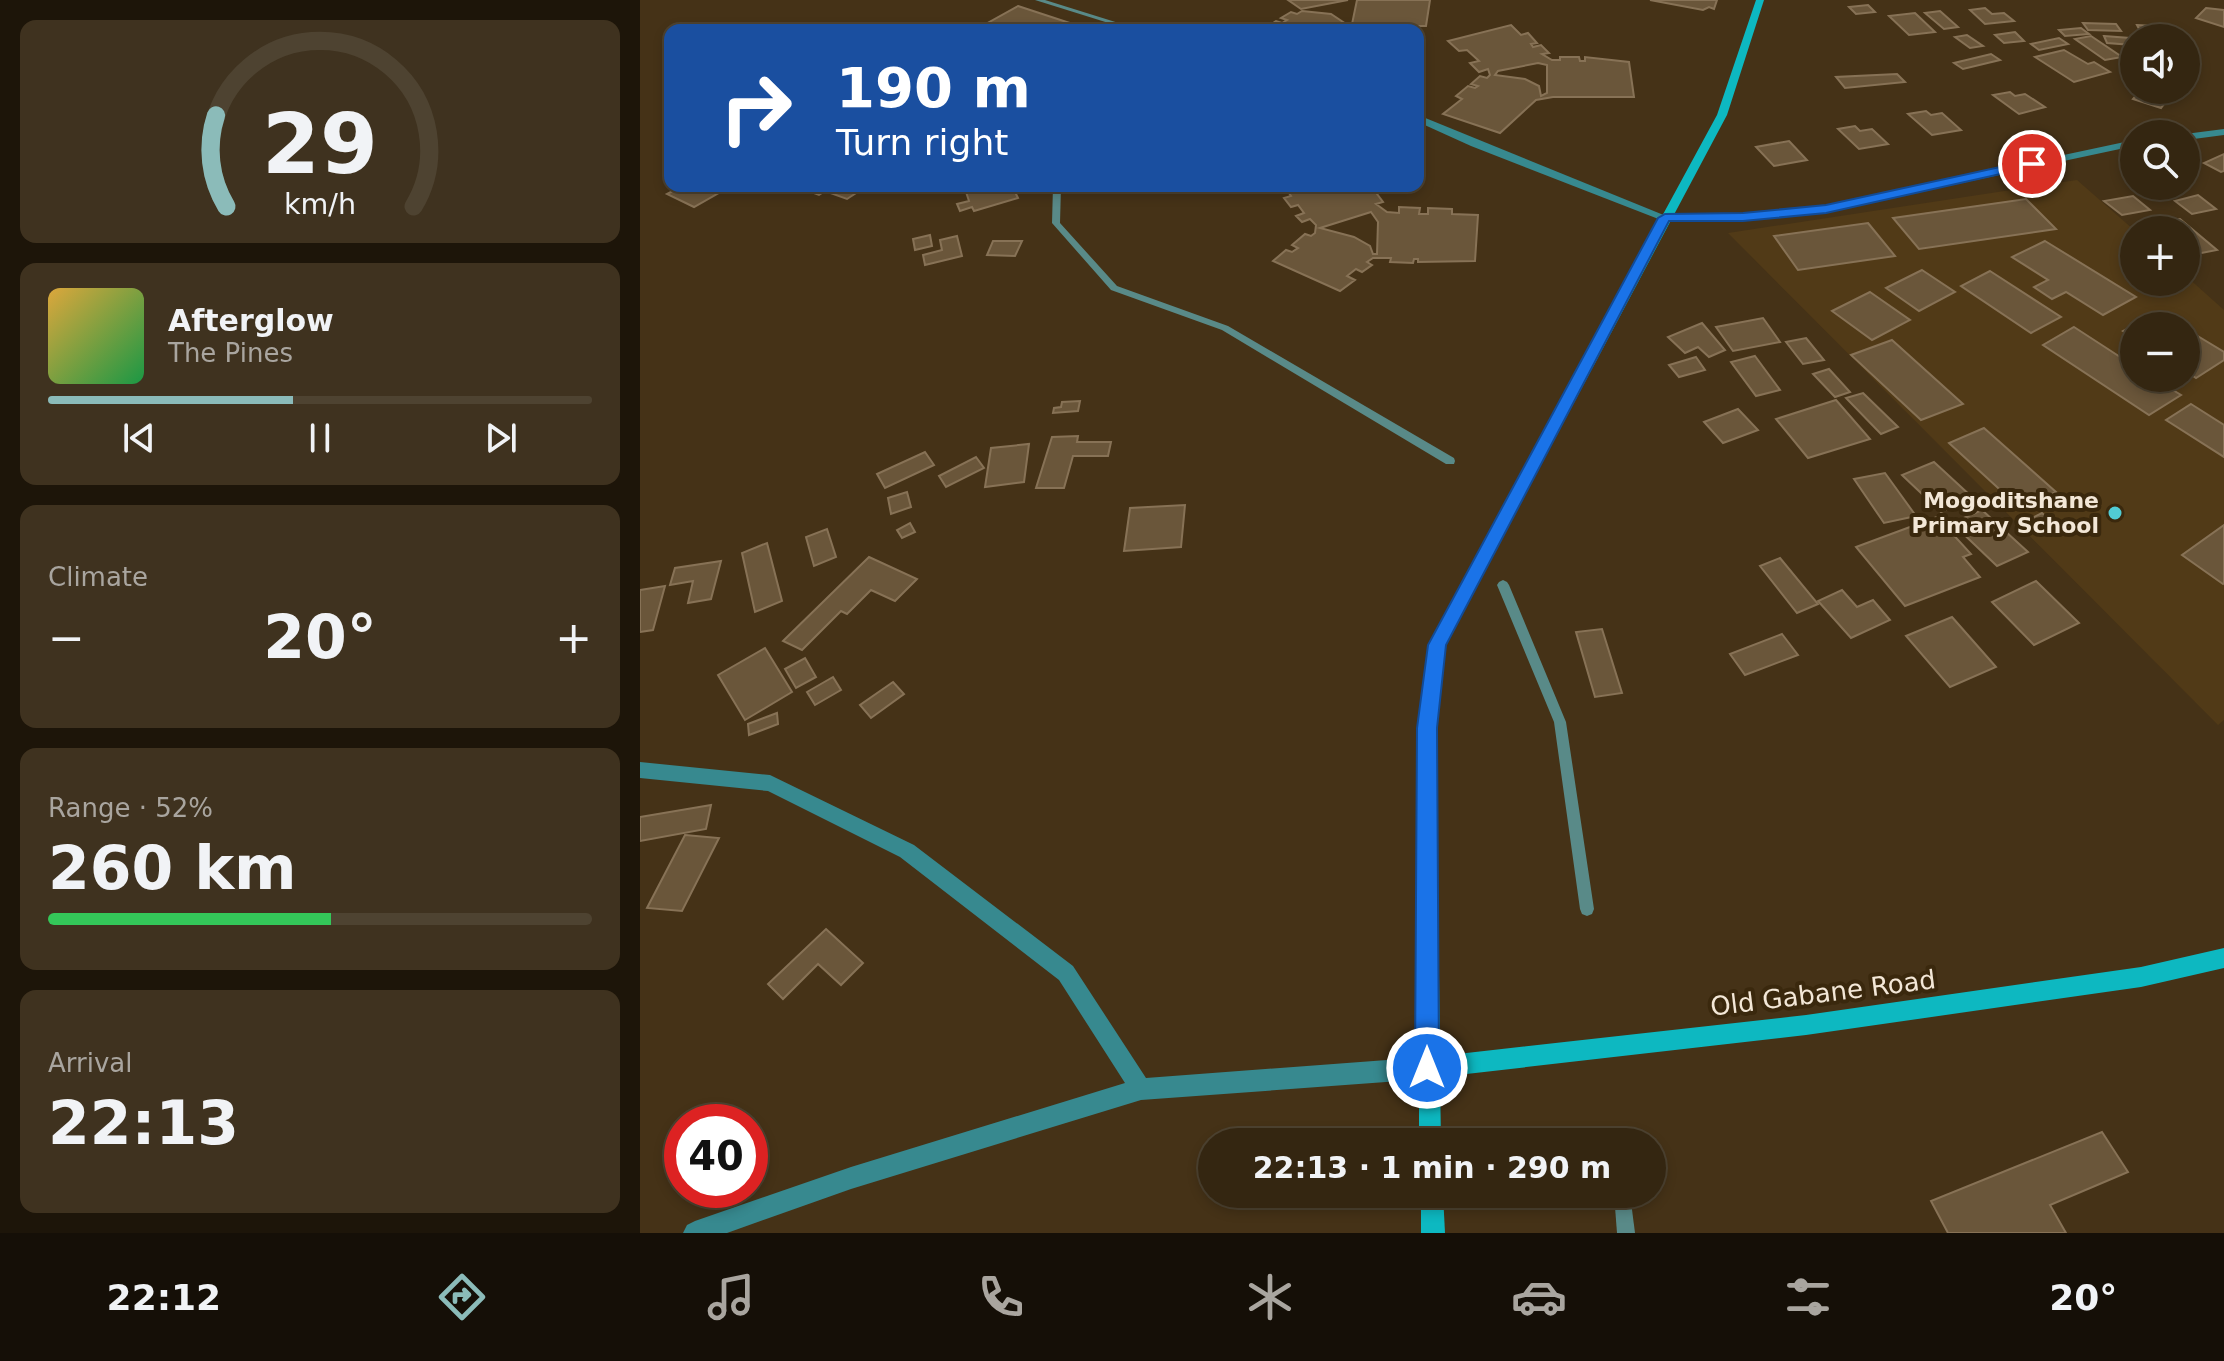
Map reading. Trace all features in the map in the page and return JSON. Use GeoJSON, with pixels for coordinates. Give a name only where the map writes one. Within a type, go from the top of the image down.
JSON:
{"type":"FeatureCollection","features":[{"type":"Feature","properties":{"kind":"street"},"geometry":{"type":"LineString","coordinates":[[1429,1128],[1427,728],[1437,645],[1722,115],[1760,0]]}},
{"type":"Feature","properties":{"kind":"street"},"geometry":{"type":"LineString","coordinates":[[1424,121],[1665,218],[1743,217],[1826,209],[2120,146]]}},
{"type":"Feature","properties":{"kind":"street"},"geometry":{"type":"LineString","coordinates":[[2200,135],[2224,132]]}},
{"type":"Feature","properties":{"kind":"street"},"geometry":{"type":"LineString","coordinates":[[640,770],[770,783],[907,851],[1066,973],[1141,1089]]}},
{"type":"Feature","properties":{"kind":"street","name":"Old Gabane Road"},"geometry":{"type":"LineString","coordinates":[[1427,1068],[1806,1025],[2141,977],[2224,958]]}},
{"type":"Feature","properties":{"kind":"street"},"geometry":{"type":"LineString","coordinates":[[695,1233],[851,1178],[1141,1089],[1427,1068]]}},
{"type":"Feature","properties":{"kind":"street"},"geometry":{"type":"LineString","coordinates":[[1432,1208],[1433,1233]]}},
{"type":"Feature","properties":{"kind":"shaded area","name":"Mogoditshane Primary School"},"geometry":{"type":"Polygon","coordinates":[[[2077,180],[2120,218],[2120,296],[2200,296],[2200,289],[2224,310],[2224,720],[2218,725],[1728,233],[2077,180]]]}},
{"type":"Feature","properties":{"kind":"building"},"geometry":{"type":"Polygon","coordinates":[[[1288,0],[1348,0],[1301,9],[1288,0]]]}},
{"type":"Feature","properties":{"kind":"building"},"geometry":{"type":"Polygon","coordinates":[[[1357,0],[1430,0],[1426,26],[1352,24],[1357,0]]]}},
{"type":"Feature","properties":{"kind":"building"},"geometry":{"type":"Polygon","coordinates":[[[1650,0],[1717,0],[1714,9],[1709,7],[1703,10],[1650,0]]]}},
{"type":"Feature","properties":{"kind":"building"},"geometry":{"type":"Polygon","coordinates":[[[1868,5],[1875,12],[1856,14],[1849,7],[1868,5]]]}},
{"type":"Feature","properties":{"kind":"building"},"geometry":{"type":"Polygon","coordinates":[[[1018,6],[1073,24],[986,24],[1018,6]]]}},
{"type":"Feature","properties":{"kind":"building"},"geometry":{"type":"Polygon","coordinates":[[[1985,8],[1992,14],[2004,13],[2014,21],[1985,24],[1970,10],[1985,8]]]}},
{"type":"Feature","properties":{"kind":"building"},"geometry":{"type":"Polygon","coordinates":[[[2206,8],[2224,10],[2224,27],[2196,18],[2206,8]]]}},
{"type":"Feature","properties":{"kind":"building"},"geometry":{"type":"Polygon","coordinates":[[[1302,11],[1331,14],[1346,24],[1272,24],[1287,20],[1281,18],[1291,12],[1297,14],[1302,11]]]}},
{"type":"Feature","properties":{"kind":"building"},"geometry":{"type":"Polygon","coordinates":[[[1940,11],[1958,27],[1944,29],[1925,13],[1940,11]]]}},
{"type":"Feature","properties":{"kind":"building"},"geometry":{"type":"Polygon","coordinates":[[[1915,13],[1935,32],[1909,35],[1889,16],[1915,13]]]}},
{"type":"Feature","properties":{"kind":"building"},"geometry":{"type":"Polygon","coordinates":[[[2083,23],[2116,24],[2120,31],[2088,30],[2083,23]]]}},
{"type":"Feature","properties":{"kind":"building"},"geometry":{"type":"Polygon","coordinates":[[[1511,25],[1521,35],[1528,33],[1537,43],[1531,44],[1533,47],[1541,45],[1549,53],[1542,54],[1552,60],[1579,57],[1580,61],[1585,61],[1585,57],[1629,62],[1634,97],[1553,97],[1536,100],[1500,133],[1443,114],[1462,99],[1456,96],[1468,86],[1478,86],[1471,84],[1480,76],[1487,78],[1490,75],[1488,69],[1479,72],[1470,63],[1479,61],[1467,50],[1459,51],[1448,41],[1511,25]],[[1538,63],[1498,71],[1495,75],[1525,79],[1539,86],[1541,96],[1547,93],[1547,65],[1538,63]]]}},
{"type":"Feature","properties":{"kind":"building"},"geometry":{"type":"Polygon","coordinates":[[[2081,28],[2089,34],[2065,36],[2059,30],[2081,28]]]}},
{"type":"Feature","properties":{"kind":"building"},"geometry":{"type":"Polygon","coordinates":[[[2015,32],[2024,41],[2004,43],[1995,35],[2015,32]]]}},
{"type":"Feature","properties":{"kind":"building"},"geometry":{"type":"Polygon","coordinates":[[[1967,35],[1983,46],[1970,48],[1955,37],[1967,35]]]}},
{"type":"Feature","properties":{"kind":"building"},"geometry":{"type":"Polygon","coordinates":[[[2091,36],[2120,57],[2105,60],[2075,39],[2091,36]]]}},
{"type":"Feature","properties":{"kind":"building"},"geometry":{"type":"Polygon","coordinates":[[[2104,36],[2120,37],[2120,44],[2107,43],[2104,36]]]}},
{"type":"Feature","properties":{"kind":"building"},"geometry":{"type":"Polygon","coordinates":[[[2059,38],[2068,44],[2039,50],[2031,44],[2059,38]]]}},
{"type":"Feature","properties":{"kind":"building"},"geometry":{"type":"Polygon","coordinates":[[[2064,50],[2110,72],[2074,82],[2035,57],[2064,50]]]}},
{"type":"Feature","properties":{"kind":"building"},"geometry":{"type":"Polygon","coordinates":[[[1991,54],[2000,60],[1963,69],[1954,63],[1991,54]]]}},
{"type":"Feature","properties":{"kind":"building"},"geometry":{"type":"Polygon","coordinates":[[[1897,74],[1905,82],[1845,88],[1836,77],[1897,74]]]}},
{"type":"Feature","properties":{"kind":"building"},"geometry":{"type":"Polygon","coordinates":[[[2010,92],[2015,96],[2025,94],[2045,107],[2019,114],[1993,95],[2010,92]]]}},
{"type":"Feature","properties":{"kind":"building"},"geometry":{"type":"Polygon","coordinates":[[[1926,111],[1931,115],[1942,113],[1961,130],[1932,135],[1908,114],[1926,111]]]}},
{"type":"Feature","properties":{"kind":"building"},"geometry":{"type":"Polygon","coordinates":[[[1855,126],[1860,131],[1872,129],[1888,144],[1859,149],[1838,129],[1855,126]]]}},
{"type":"Feature","properties":{"kind":"building"},"geometry":{"type":"Polygon","coordinates":[[[1789,141],[1807,160],[1774,166],[1756,147],[1789,141]]]}},
{"type":"Feature","properties":{"kind":"building"},"geometry":{"type":"Polygon","coordinates":[[[2224,154],[2224,171],[2204,163],[2224,154]]]}},
{"type":"Feature","properties":{"kind":"building"},"geometry":{"type":"Polygon","coordinates":[[[671,192],[720,192],[694,207],[667,194],[671,192]]]}},
{"type":"Feature","properties":{"kind":"building"},"geometry":{"type":"Polygon","coordinates":[[[828,192],[858,192],[847,199],[828,192]]]}},
{"type":"Feature","properties":{"kind":"building"},"geometry":{"type":"Polygon","coordinates":[[[966,192],[1015,192],[1018,198],[974,211],[972,207],[960,211],[957,204],[969,201],[966,192]]]}},
{"type":"Feature","properties":{"kind":"building"},"geometry":{"type":"Polygon","coordinates":[[[1288,192],[1376,192],[1383,202],[1376,204],[1387,212],[1399,213],[1399,207],[1420,208],[1419,214],[1428,214],[1428,208],[1452,209],[1452,214],[1478,215],[1475,261],[1418,262],[1414,259],[1413,263],[1373,258],[1367,262],[1372,265],[1362,272],[1356,269],[1347,276],[1355,280],[1340,291],[1273,261],[1286,250],[1292,252],[1298,248],[1292,245],[1305,234],[1311,236],[1315,233],[1316,225],[1310,219],[1302,222],[1296,216],[1304,213],[1298,205],[1291,207],[1284,198],[1291,196],[1288,192]],[[1371,212],[1320,228],[1354,237],[1377,254],[1378,222],[1371,212]]]}},
{"type":"Feature","properties":{"kind":"building"},"geometry":{"type":"Polygon","coordinates":[[[2200,197],[2216,209],[2192,214],[2175,201],[2200,200],[2200,197]]]}},
{"type":"Feature","properties":{"kind":"building"},"geometry":{"type":"Polygon","coordinates":[[[2026,199],[2056,229],[1919,249],[1893,218],[2026,199]]]}},
{"type":"Feature","properties":{"kind":"building"},"geometry":{"type":"Polygon","coordinates":[[[2138,200],[2150,210],[2122,215],[2104,201],[2138,200]]]}},
{"type":"Feature","properties":{"kind":"building"},"geometry":{"type":"Polygon","coordinates":[[[1868,223],[1895,256],[1798,270],[1774,236],[1868,223]]]}},
{"type":"Feature","properties":{"kind":"building"},"geometry":{"type":"Polygon","coordinates":[[[930,235],[932,246],[915,250],[913,239],[930,235]]]}},
{"type":"Feature","properties":{"kind":"building"},"geometry":{"type":"Polygon","coordinates":[[[957,236],[962,256],[925,265],[923,255],[942,250],[940,240],[957,236]]]}},
{"type":"Feature","properties":{"kind":"building"},"geometry":{"type":"Polygon","coordinates":[[[2200,236],[2217,250],[2200,253],[2200,236]]]}},
{"type":"Feature","properties":{"kind":"building"},"geometry":{"type":"Polygon","coordinates":[[[993,241],[1022,241],[1015,256],[987,255],[993,241]]]}},
{"type":"Feature","properties":{"kind":"building"},"geometry":{"type":"Polygon","coordinates":[[[2045,241],[2120,287],[2120,296],[2136,297],[2103,315],[2066,292],[2052,299],[2034,287],[2048,280],[2012,257],[2045,241]]]}},
{"type":"Feature","properties":{"kind":"building"},"geometry":{"type":"Polygon","coordinates":[[[1922,270],[1955,292],[1919,311],[1886,288],[1922,270]]]}},
{"type":"Feature","properties":{"kind":"building"},"geometry":{"type":"Polygon","coordinates":[[[1990,271],[2061,317],[2031,333],[1961,286],[1990,271]]]}},
{"type":"Feature","properties":{"kind":"building"},"geometry":{"type":"Polygon","coordinates":[[[1870,292],[1910,320],[1872,340],[1832,311],[1870,292]]]}},
{"type":"Feature","properties":{"kind":"building"},"geometry":{"type":"Polygon","coordinates":[[[1763,318],[1780,342],[1733,351],[1716,327],[1763,318]]]}},
{"type":"Feature","properties":{"kind":"building"},"geometry":{"type":"Polygon","coordinates":[[[1702,323],[1725,350],[1709,357],[1698,347],[1685,353],[1668,337],[1702,323]]]}},
{"type":"Feature","properties":{"kind":"building"},"geometry":{"type":"Polygon","coordinates":[[[2074,327],[2120,357],[2120,392],[2176,392],[2181,395],[2149,415],[2043,345],[2074,327]]]}},
{"type":"Feature","properties":{"kind":"building"},"geometry":{"type":"Polygon","coordinates":[[[2200,337],[2224,352],[2224,360],[2200,375],[2200,337]]]}},
{"type":"Feature","properties":{"kind":"building"},"geometry":{"type":"Polygon","coordinates":[[[1806,338],[1824,360],[1803,364],[1786,342],[1806,338]]]}},
{"type":"Feature","properties":{"kind":"building"},"geometry":{"type":"Polygon","coordinates":[[[1892,340],[1963,404],[1921,420],[1851,355],[1892,340]]]}},
{"type":"Feature","properties":{"kind":"building"},"geometry":{"type":"Polygon","coordinates":[[[1755,356],[1780,390],[1756,396],[1731,362],[1755,356]]]}},
{"type":"Feature","properties":{"kind":"building"},"geometry":{"type":"Polygon","coordinates":[[[1696,357],[1705,370],[1679,377],[1669,365],[1696,357]]]}},
{"type":"Feature","properties":{"kind":"building"},"geometry":{"type":"Polygon","coordinates":[[[1829,369],[1850,392],[1835,397],[1813,374],[1829,369]]]}},
{"type":"Feature","properties":{"kind":"building"},"geometry":{"type":"Polygon","coordinates":[[[1863,393],[1898,427],[1881,434],[1846,398],[1863,393]]]}},
{"type":"Feature","properties":{"kind":"building"},"geometry":{"type":"Polygon","coordinates":[[[1836,400],[1870,439],[1808,458],[1776,419],[1836,400]]]}},
{"type":"Feature","properties":{"kind":"building"},"geometry":{"type":"Polygon","coordinates":[[[1080,401],[1078,411],[1053,413],[1062,402],[1080,401]]]}},
{"type":"Feature","properties":{"kind":"building"},"geometry":{"type":"Polygon","coordinates":[[[2191,404],[2224,425],[2224,457],[2166,420],[2191,404]]]}},
{"type":"Feature","properties":{"kind":"building"},"geometry":{"type":"Polygon","coordinates":[[[1738,409],[1758,430],[1723,443],[1704,422],[1738,409]]]}},
{"type":"Feature","properties":{"kind":"building"},"geometry":{"type":"Polygon","coordinates":[[[1984,428],[2056,492],[2020,508],[1949,443],[1984,428]]]}},
{"type":"Feature","properties":{"kind":"building"},"geometry":{"type":"Polygon","coordinates":[[[1078,436],[1077,442],[1111,442],[1108,456],[1073,456],[1064,488],[1036,488],[1052,437],[1078,436]]]}},
{"type":"Feature","properties":{"kind":"building"},"geometry":{"type":"Polygon","coordinates":[[[1029,444],[1024,482],[985,487],[991,448],[1029,444]]]}},
{"type":"Feature","properties":{"kind":"building"},"geometry":{"type":"Polygon","coordinates":[[[925,452],[934,465],[885,488],[877,474],[925,452]]]}},
{"type":"Feature","properties":{"kind":"building"},"geometry":{"type":"Polygon","coordinates":[[[976,457],[984,468],[946,487],[939,476],[976,457]]]}},
{"type":"Feature","properties":{"kind":"building"},"geometry":{"type":"Polygon","coordinates":[[[1934,462],[1973,498],[1941,512],[1902,475],[1934,462]]]}},
{"type":"Feature","properties":{"kind":"building"},"geometry":{"type":"Polygon","coordinates":[[[1885,473],[1916,516],[1884,523],[1854,479],[1885,473]]]}},
{"type":"Feature","properties":{"kind":"building"},"geometry":{"type":"Polygon","coordinates":[[[907,492],[911,507],[891,514],[888,498],[907,492]]]}},
{"type":"Feature","properties":{"kind":"building"},"geometry":{"type":"Polygon","coordinates":[[[1185,505],[1181,547],[1124,551],[1130,508],[1185,505]]]}},
{"type":"Feature","properties":{"kind":"building"},"geometry":{"type":"Polygon","coordinates":[[[1982,510],[2028,552],[1997,566],[1952,523],[1982,510]]]}},
{"type":"Feature","properties":{"kind":"building"},"geometry":{"type":"Polygon","coordinates":[[[2042,513],[2052,522],[2040,528],[2030,519],[2042,513]]]}},
{"type":"Feature","properties":{"kind":"building"},"geometry":{"type":"Polygon","coordinates":[[[1937,517],[1971,554],[1963,557],[1980,577],[1905,606],[1856,547],[1937,517]]]}},
{"type":"Feature","properties":{"kind":"building"},"geometry":{"type":"Polygon","coordinates":[[[910,523],[915,532],[902,538],[897,530],[910,523]]]}},
{"type":"Feature","properties":{"kind":"building"},"geometry":{"type":"Polygon","coordinates":[[[2224,525],[2224,583],[2223,584],[2182,555],[2224,525]]]}},
{"type":"Feature","properties":{"kind":"building"},"geometry":{"type":"Polygon","coordinates":[[[827,529],[836,557],[814,566],[806,537],[827,529]]]}},
{"type":"Feature","properties":{"kind":"building"},"geometry":{"type":"Polygon","coordinates":[[[767,543],[782,601],[755,612],[742,553],[767,543]]]}},
{"type":"Feature","properties":{"kind":"building"},"geometry":{"type":"Polygon","coordinates":[[[869,557],[917,579],[895,601],[871,590],[847,614],[841,611],[802,650],[783,641],[869,557]]]}},
{"type":"Feature","properties":{"kind":"building"},"geometry":{"type":"Polygon","coordinates":[[[1780,558],[1818,604],[1797,613],[1760,566],[1780,558]]]}},
{"type":"Feature","properties":{"kind":"building"},"geometry":{"type":"Polygon","coordinates":[[[721,561],[711,599],[688,603],[693,581],[670,585],[675,568],[721,561]]]}},
{"type":"Feature","properties":{"kind":"building"},"geometry":{"type":"Polygon","coordinates":[[[2036,581],[2079,623],[2034,645],[1992,602],[2036,581]]]}},
{"type":"Feature","properties":{"kind":"building"},"geometry":{"type":"Polygon","coordinates":[[[665,586],[653,630],[640,632],[640,590],[665,586]]]}},
{"type":"Feature","properties":{"kind":"building"},"geometry":{"type":"Polygon","coordinates":[[[1842,590],[1857,607],[1873,600],[1890,620],[1851,638],[1818,601],[1842,590]]]}},
{"type":"Feature","properties":{"kind":"building"},"geometry":{"type":"Polygon","coordinates":[[[1952,617],[1996,667],[1950,687],[1906,636],[1952,617]]]}},
{"type":"Feature","properties":{"kind":"building"},"geometry":{"type":"Polygon","coordinates":[[[1602,629],[1622,693],[1595,697],[1576,632],[1602,629]]]}},
{"type":"Feature","properties":{"kind":"building"},"geometry":{"type":"Polygon","coordinates":[[[1782,634],[1798,655],[1745,675],[1730,654],[1782,634]]]}},
{"type":"Feature","properties":{"kind":"building"},"geometry":{"type":"Polygon","coordinates":[[[765,648],[792,692],[745,720],[718,675],[765,648]]]}},
{"type":"Feature","properties":{"kind":"building"},"geometry":{"type":"Polygon","coordinates":[[[805,658],[816,677],[796,688],[785,669],[805,658]]]}},
{"type":"Feature","properties":{"kind":"building"},"geometry":{"type":"Polygon","coordinates":[[[833,677],[841,690],[815,705],[807,692],[833,677]]]}},
{"type":"Feature","properties":{"kind":"building"},"geometry":{"type":"Polygon","coordinates":[[[893,682],[904,694],[871,718],[860,705],[893,682]]]}},
{"type":"Feature","properties":{"kind":"building"},"geometry":{"type":"Polygon","coordinates":[[[777,713],[778,724],[749,735],[748,724],[777,713]]]}},
{"type":"Feature","properties":{"kind":"building"},"geometry":{"type":"Polygon","coordinates":[[[711,805],[706,829],[640,841],[640,817],[711,805]]]}},
{"type":"Feature","properties":{"kind":"building"},"geometry":{"type":"Polygon","coordinates":[[[685,835],[719,838],[682,911],[647,908],[685,835]]]}},
{"type":"Feature","properties":{"kind":"building"},"geometry":{"type":"Polygon","coordinates":[[[826,929],[863,963],[841,985],[818,964],[783,999],[768,984],[826,929]]]}},
{"type":"Feature","properties":{"kind":"building"},"geometry":{"type":"Polygon","coordinates":[[[2102,1132],[2128,1172],[2050,1205],[2066,1233],[1948,1233],[1931,1201],[2102,1132]]]}},
{"type":"Feature","properties":{"kind":"waterway"},"geometry":{"type":"LineString","coordinates":[[1038,0],[1118,24]]}},
{"type":"Feature","properties":{"kind":"waterway"},"geometry":{"type":"LineString","coordinates":[[1057,192],[1056,223],[1114,288],[1225,328],[1450,461]]}},
{"type":"Feature","properties":{"kind":"waterway"},"geometry":{"type":"LineString","coordinates":[[1503,585],[1560,722],[1587,909]]}},
{"type":"Feature","properties":{"kind":"waterway"},"geometry":{"type":"LineString","coordinates":[[1623,1208],[1626,1233]]}},
{"type":"Feature","properties":{"kind":"place","name":"Mogoditshane Primary School"},"geometry":{"type":"Point","coordinates":[2115,513]}},
{"type":"Feature","properties":{"kind":"route"},"geometry":{"type":"LineString","coordinates":[[1427,1068],[1427,728],[1437,645],[1665,218],[1743,217],[1826,209],[2032,164]]}}]}
